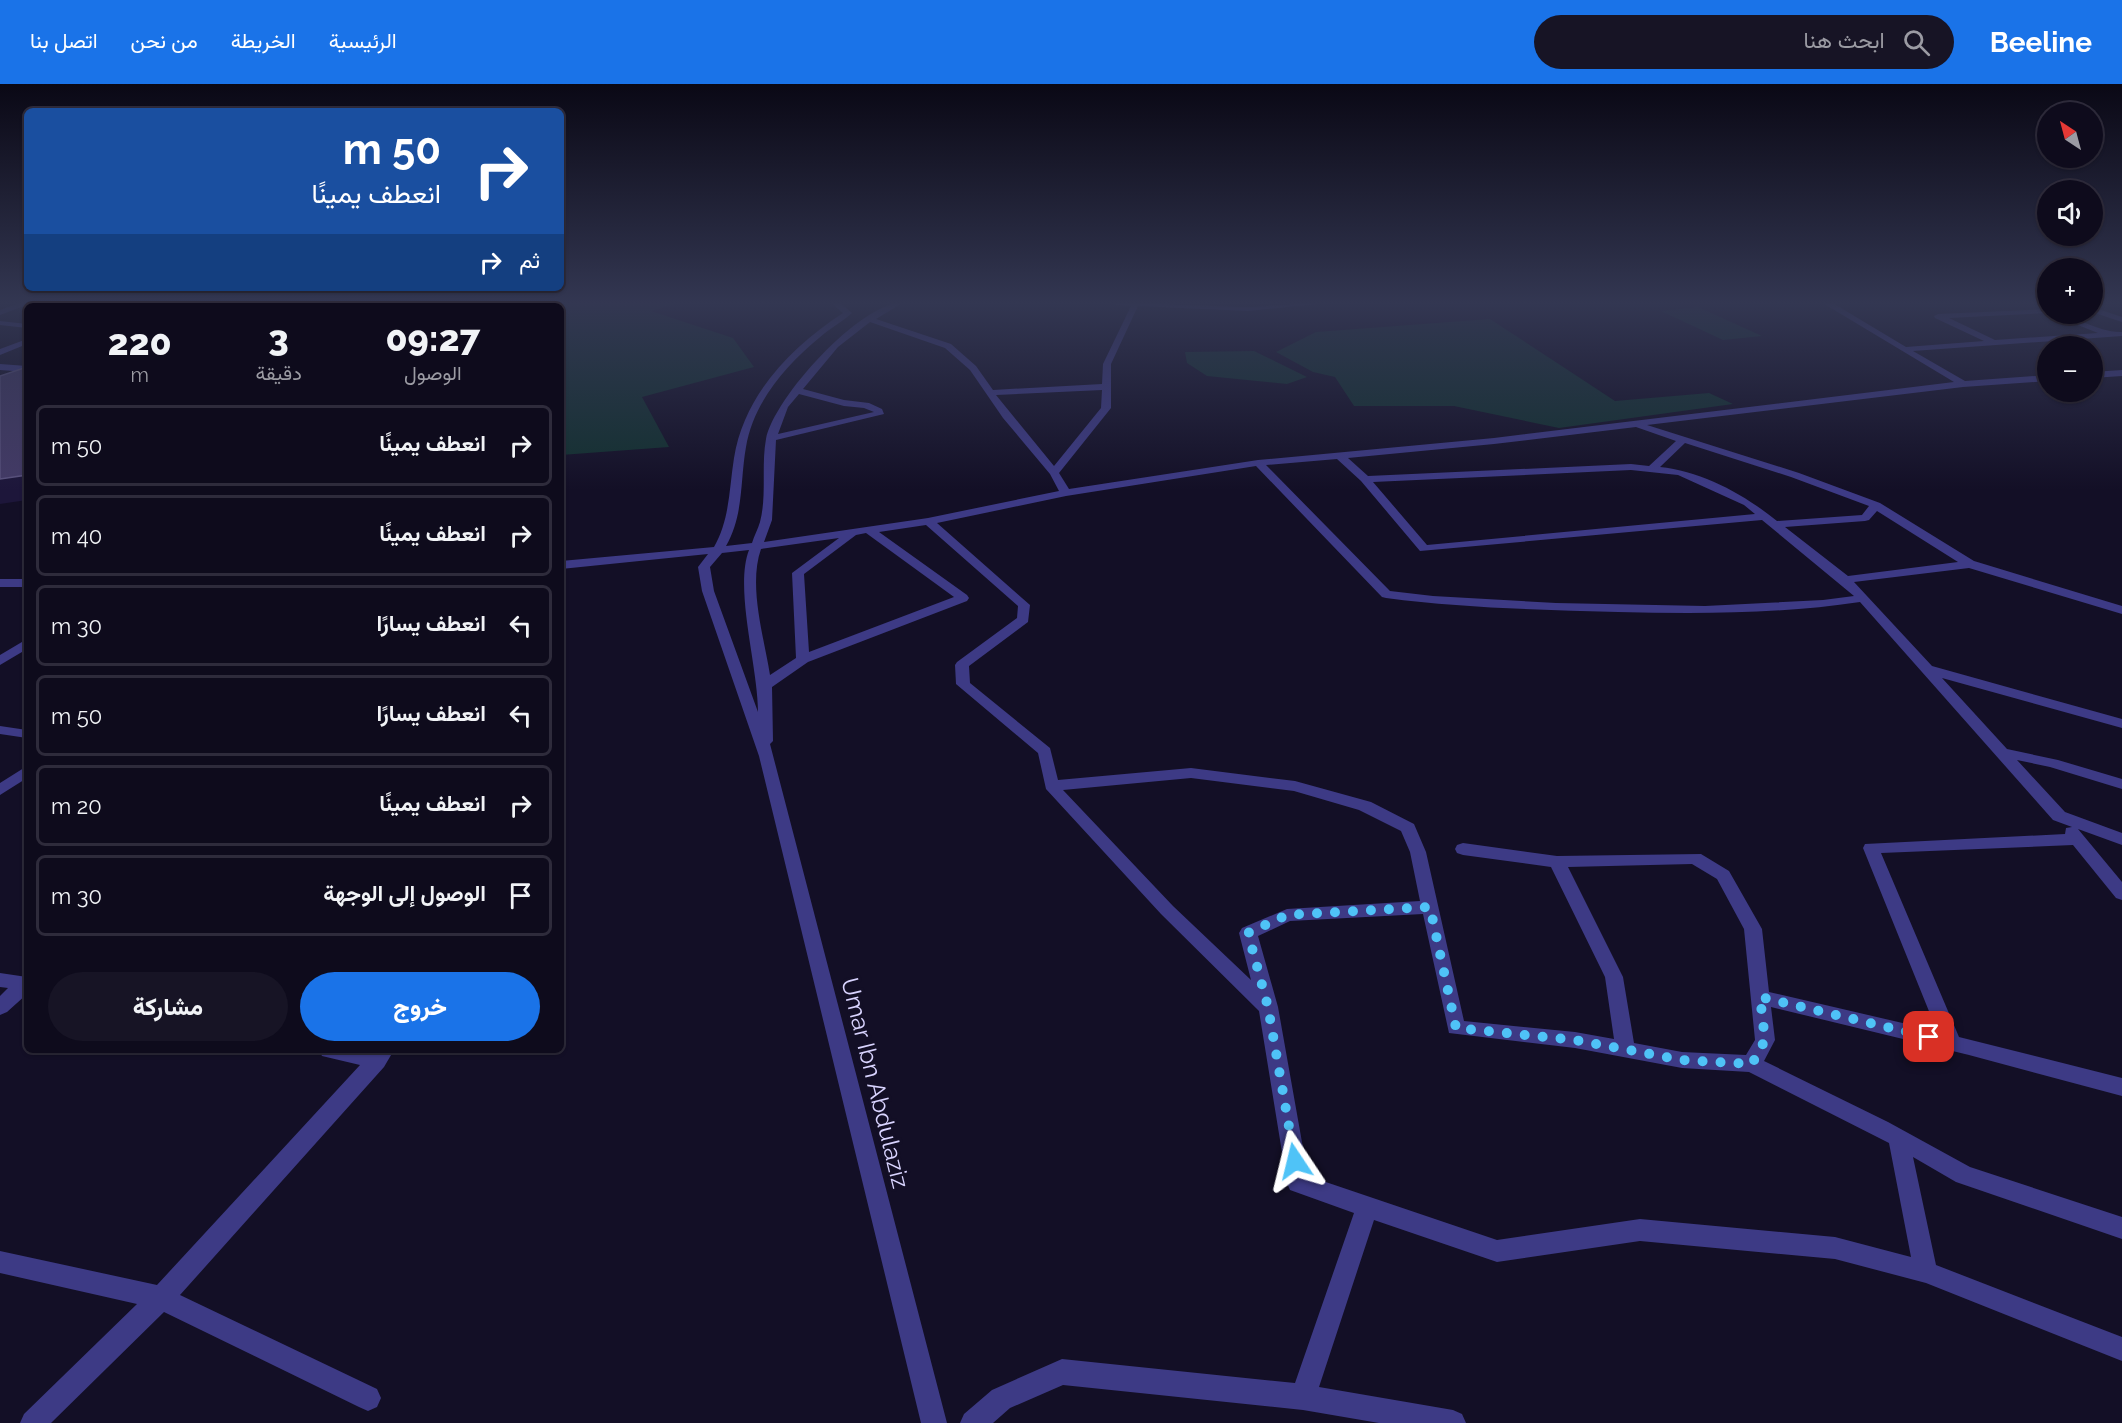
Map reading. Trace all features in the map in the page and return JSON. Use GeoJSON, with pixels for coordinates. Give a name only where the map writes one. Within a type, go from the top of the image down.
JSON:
{"type":"FeatureCollection","features":[{"type":"Feature","properties":{"kind":"street","name":"Umar Ibn Abdulaziz"},"geometry":{"type":"LineString","coordinates":[[789,364],[750,412],[741,444],[733,522],[720,551],[705,567],[708,591],[767,756],[934,1423]]}},
{"type":"Feature","properties":{"kind":"street","name":"Umar Ibn Abdulaziz"},"geometry":{"type":"LineString","coordinates":[[767,756],[765,685],[749,583],[750,563],[766,520],[771,438],[784,406],[818,364]]}},
{"type":"Feature","properties":{"kind":"street"},"geometry":{"type":"LineString","coordinates":[[969,364],[1006,416],[1054,473],[1066,493]]}},
{"type":"Feature","properties":{"kind":"street"},"geometry":{"type":"LineString","coordinates":[[1054,473],[1106,408],[1107,364]]}},
{"type":"Feature","properties":{"kind":"street"},"geometry":{"type":"LineString","coordinates":[[1931,364],[1963,384]]}},
{"type":"Feature","properties":{"kind":"street"},"geometry":{"type":"LineString","coordinates":[[0,367],[24,373]]}},
{"type":"Feature","properties":{"kind":"street"},"geometry":{"type":"LineString","coordinates":[[2103,374],[2122,373]]}},
{"type":"Feature","properties":{"kind":"street"},"geometry":{"type":"LineString","coordinates":[[2103,376],[2122,380]]}},
{"type":"Feature","properties":{"kind":"street"},"geometry":{"type":"LineString","coordinates":[[564,566],[720,551],[856,532],[928,521],[1066,493],[1258,463],[1341,457],[1963,384],[2037,379]]}},
{"type":"Feature","properties":{"kind":"street"},"geometry":{"type":"LineString","coordinates":[[990,393],[1106,387]]}},
{"type":"Feature","properties":{"kind":"street"},"geometry":{"type":"LineString","coordinates":[[771,438],[879,414],[879,411],[866,405],[844,403],[796,390]]}},
{"type":"Feature","properties":{"kind":"street"},"geometry":{"type":"LineString","coordinates":[[1634,424],[1876,505],[1970,564],[2122,610]]}},
{"type":"Feature","properties":{"kind":"street"},"geometry":{"type":"LineString","coordinates":[[1652,469],[1683,440]]}},
{"type":"Feature","properties":{"kind":"street"},"geometry":{"type":"LineString","coordinates":[[1341,457],[1365,479],[1424,549],[1772,520],[1865,518],[1876,505]]}},
{"type":"Feature","properties":{"kind":"street"},"geometry":{"type":"LineString","coordinates":[[1258,463],[1386,594],[1433,600],[1556,607],[1705,610],[1823,604],[1863,598]]}},
{"type":"Feature","properties":{"kind":"street"},"geometry":{"type":"LineString","coordinates":[[1365,479],[1631,467],[1680,472],[1749,503],[1845,580],[1863,598],[2059,816],[2122,894]]}},
{"type":"Feature","properties":{"kind":"street"},"geometry":{"type":"LineString","coordinates":[[928,521],[1024,605],[1023,619],[962,665],[963,684],[1045,752],[1051,786],[1167,910],[1268,1007]]}},
{"type":"Feature","properties":{"kind":"street"},"geometry":{"type":"LineString","coordinates":[[765,685],[803,659],[963,598],[869,530]]}},
{"type":"Feature","properties":{"kind":"street"},"geometry":{"type":"LineString","coordinates":[[803,659],[798,573],[826,550],[856,532]]}},
{"type":"Feature","properties":{"kind":"street"},"geometry":{"type":"LineString","coordinates":[[1845,580],[1970,564]]}},
{"type":"Feature","properties":{"kind":"street"},"geometry":{"type":"LineString","coordinates":[[0,583],[24,583]]}},
{"type":"Feature","properties":{"kind":"street"},"geometry":{"type":"LineString","coordinates":[[0,661],[24,645]]}},
{"type":"Feature","properties":{"kind":"street"},"geometry":{"type":"LineString","coordinates":[[1926,669],[2122,724]]}},
{"type":"Feature","properties":{"kind":"street"},"geometry":{"type":"LineString","coordinates":[[0,730],[24,734]]}},
{"type":"Feature","properties":{"kind":"street"},"geometry":{"type":"LineString","coordinates":[[2001,752],[2054,763],[2122,784]]}},
{"type":"Feature","properties":{"kind":"street"},"geometry":{"type":"LineString","coordinates":[[0,790],[24,773]]}},
{"type":"Feature","properties":{"kind":"street"},"geometry":{"type":"LineString","coordinates":[[1051,786],[1191,773],[1295,786],[1365,806],[1408,828],[1419,852],[1456,1028],[1575,1040],[1682,1060],[1752,1064],[1898,1137],[1964,1175],[2122,1228]]}},
{"type":"Feature","properties":{"kind":"street"},"geometry":{"type":"LineString","coordinates":[[2059,816],[2122,838]]}},
{"type":"Feature","properties":{"kind":"street"},"geometry":{"type":"LineString","coordinates":[[1951,1042],[1871,848],[2077,839]]}},
{"type":"Feature","properties":{"kind":"street"},"geometry":{"type":"LineString","coordinates":[[1463,849],[1557,862],[1695,858],[1723,874],[1753,929],[1765,1040],[1752,1064]]}},
{"type":"Feature","properties":{"kind":"street"},"geometry":{"type":"LineString","coordinates":[[1557,862],[1614,977],[1625,1049]]}},
{"type":"Feature","properties":{"kind":"street"},"geometry":{"type":"LineString","coordinates":[[1430,907],[1287,915],[1248,933],[1268,1007],[1299,1184],[1497,1251],[1640,1230],[1834,1248],[1926,1272],[2122,1349]]}},
{"type":"Feature","properties":{"kind":"street"},"geometry":{"type":"LineString","coordinates":[[0,980],[24,984]]}},
{"type":"Feature","properties":{"kind":"street"},"geometry":{"type":"LineString","coordinates":[[0,1007],[24,986]]}},
{"type":"Feature","properties":{"kind":"street"},"geometry":{"type":"LineString","coordinates":[[1760,997],[1951,1042],[2122,1087]]}},
{"type":"Feature","properties":{"kind":"street"},"geometry":{"type":"LineString","coordinates":[[360,1053],[381,1055]]}},
{"type":"Feature","properties":{"kind":"street"},"geometry":{"type":"LineString","coordinates":[[33,1423],[161,1298],[381,1055]]}},
{"type":"Feature","properties":{"kind":"street"},"geometry":{"type":"LineString","coordinates":[[1898,1137],[1926,1272]]}},
{"type":"Feature","properties":{"kind":"street"},"geometry":{"type":"LineString","coordinates":[[1303,1397],[1367,1207]]}},
{"type":"Feature","properties":{"kind":"street"},"geometry":{"type":"LineString","coordinates":[[0,1262],[161,1298],[368,1398]]}},
{"type":"Feature","properties":{"kind":"street"},"geometry":{"type":"LineString","coordinates":[[973,1423],[1001,1399],[1062,1372],[1303,1397],[1453,1423]]}},
{"type":"Feature","properties":{"kind":"green space"},"geometry":{"type":"Polygon","coordinates":[[[564,364],[752,364],[754,367],[642,397],[669,447],[564,455],[564,364]]]}},
{"type":"Feature","properties":{"kind":"green space"},"geometry":{"type":"Polygon","coordinates":[[[1189,364],[1281,364],[1307,377],[1287,384],[1207,376],[1189,364]]]}},
{"type":"Feature","properties":{"kind":"green space"},"geometry":{"type":"Polygon","coordinates":[[[1299,364],[1559,364],[1615,401],[1709,393],[1733,404],[1559,428],[1454,406],[1354,406],[1335,377],[1313,372],[1299,364]]]}},
{"type":"Feature","properties":{"kind":"building"},"geometry":{"type":"Polygon","coordinates":[[[24,368],[24,475],[0,479],[0,376],[24,368]]]}},
{"type":"Feature","properties":{"kind":"route"},"geometry":{"type":"LineString","coordinates":[[1295,1161],[1268,1007],[1248,933],[1287,915],[1430,907],[1456,1028],[1575,1040],[1682,1060],[1752,1064],[1765,1040],[1760,997],[1929,1037]]}}]}
